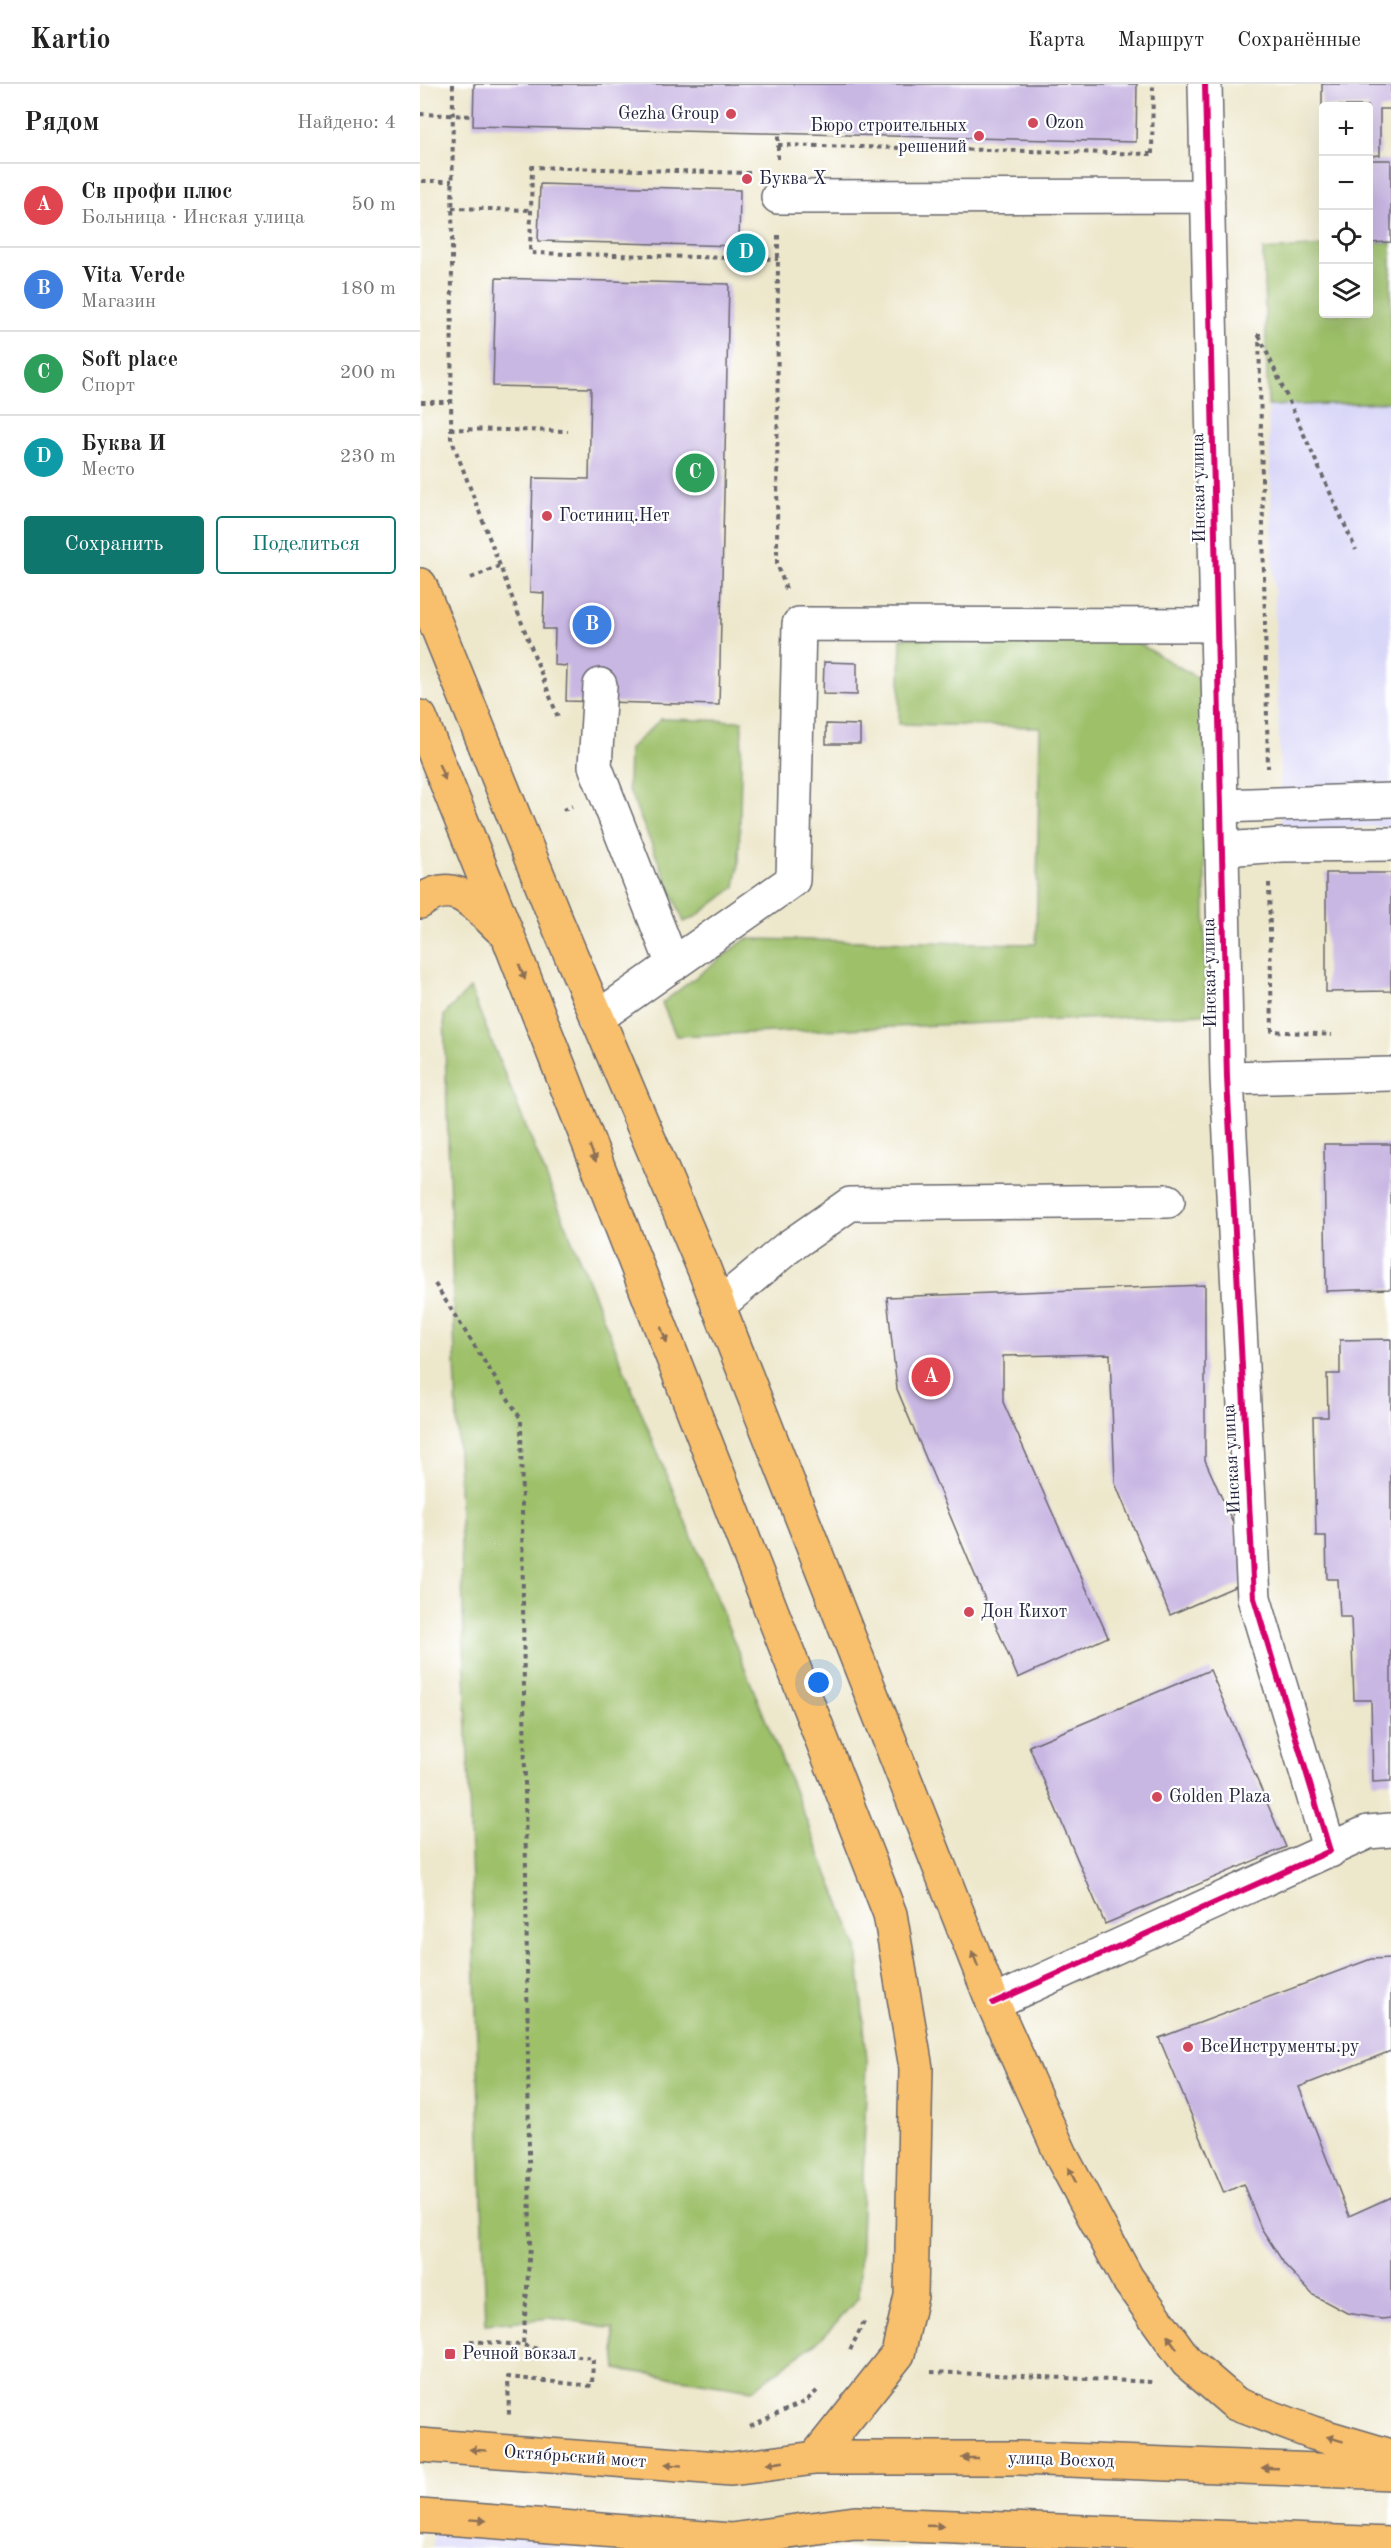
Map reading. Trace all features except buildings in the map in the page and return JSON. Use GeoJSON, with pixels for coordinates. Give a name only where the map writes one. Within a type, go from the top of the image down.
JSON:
{"type":"FeatureCollection","features":[{"type":"Feature","properties":{"kind":"main road"},"geometry":{"type":"LineString","coordinates":[[420,585],[597,1018],[718,1306],[993,2003],[1063,2159],[1127,2278],[1187,2362],[1236,2404],[1313,2433],[1391,2456]]}},
{"type":"Feature","properties":{"kind":"main road"},"geometry":{"type":"LineString","coordinates":[[420,717],[508,936],[890,1914],[916,2068],[911,2296],[898,2354],[814,2458]]}},
{"type":"Feature","properties":{"kind":"main road"},"geometry":{"type":"LineString","coordinates":[[420,902],[445,891],[462,894],[508,936]]}},
{"type":"Feature","properties":{"kind":"main road","name":"Октябрьский мост"},"geometry":{"type":"LineString","coordinates":[[420,2445],[731,2469]]}},
{"type":"Feature","properties":{"kind":"main road","name":"улица Восход"},"geometry":{"type":"LineString","coordinates":[[731,2469],[814,2458],[1019,2458],[1391,2472]]}},
{"type":"Feature","properties":{"kind":"main road"},"geometry":{"type":"LineString","coordinates":[[420,2516],[731,2540],[855,2523],[1391,2544]]}},
{"type":"Feature","properties":{"kind":"main road"},"geometry":{"type":"LineString","coordinates":[[855,2523],[911,2548]]}},
{"type":"Feature","properties":{"kind":"street","name":"Инская улица"},"geometry":{"type":"LineString","coordinates":[[1205,84],[1227,1078],[1254,1599],[1330,1851]]}},
{"type":"Feature","properties":{"kind":"street"},"geometry":{"type":"LineString","coordinates":[[778,185],[1151,197],[1208,196]]}},
{"type":"Feature","properties":{"kind":"street"},"geometry":{"type":"LineString","coordinates":[[597,1018],[793,880],[798,624],[1217,625]]}},
{"type":"Feature","properties":{"kind":"street"},"geometry":{"type":"LineString","coordinates":[[600,685],[595,766],[673,965]]}},
{"type":"Feature","properties":{"kind":"street"},"geometry":{"type":"LineString","coordinates":[[1222,806],[1391,800]]}},
{"type":"Feature","properties":{"kind":"street"},"geometry":{"type":"LineString","coordinates":[[1222,849],[1391,844]]}},
{"type":"Feature","properties":{"kind":"street"},"geometry":{"type":"LineString","coordinates":[[1227,1078],[1391,1074]]}},
{"type":"Feature","properties":{"kind":"street"},"geometry":{"type":"LineString","coordinates":[[718,1306],[787,1248],[850,1204],[1168,1201]]}},
{"type":"Feature","properties":{"kind":"street"},"geometry":{"type":"LineString","coordinates":[[993,2003],[1368,1832],[1391,1830]]}},
{"type":"Feature","properties":{"kind":"path"},"geometry":{"type":"LineString","coordinates":[[453,84],[450,429],[453,447],[559,721]]}},
{"type":"Feature","properties":{"kind":"path"},"geometry":{"type":"LineString","coordinates":[[1151,197],[1153,84]]}},
{"type":"Feature","properties":{"kind":"path"},"geometry":{"type":"LineString","coordinates":[[420,114],[473,116]]}},
{"type":"Feature","properties":{"kind":"path"},"geometry":{"type":"LineString","coordinates":[[778,133],[777,564],[798,624]]}},
{"type":"Feature","properties":{"kind":"path"},"geometry":{"type":"LineString","coordinates":[[778,145],[1152,154]]}},
{"type":"Feature","properties":{"kind":"path"},"geometry":{"type":"LineString","coordinates":[[1082,152],[1082,158]]}},
{"type":"Feature","properties":{"kind":"path"},"geometry":{"type":"LineString","coordinates":[[778,185],[532,167],[530,253],[778,260]]}},
{"type":"Feature","properties":{"kind":"path"},"geometry":{"type":"LineString","coordinates":[[422,181],[452,181]]}},
{"type":"Feature","properties":{"kind":"path"},"geometry":{"type":"LineString","coordinates":[[452,208],[531,210]]}},
{"type":"Feature","properties":{"kind":"path"},"geometry":{"type":"LineString","coordinates":[[1269,806],[1258,333],[1356,550]]}},
{"type":"Feature","properties":{"kind":"path"},"geometry":{"type":"LineString","coordinates":[[421,402],[450,402]]}},
{"type":"Feature","properties":{"kind":"path"},"geometry":{"type":"LineString","coordinates":[[450,429],[568,431]]}},
{"type":"Feature","properties":{"kind":"path"},"geometry":{"type":"LineString","coordinates":[[471,578],[499,566]]}},
{"type":"Feature","properties":{"kind":"path"},"geometry":{"type":"LineString","coordinates":[[1268,846],[1272,1031],[1344,1035]]}},
{"type":"Feature","properties":{"kind":"path"},"geometry":{"type":"LineString","coordinates":[[435,1284],[522,1419],[530,2245],[524,2345]]}},
{"type":"Feature","properties":{"kind":"path"},"geometry":{"type":"LineString","coordinates":[[849,2351],[868,2311]]}},
{"type":"Feature","properties":{"kind":"path"},"geometry":{"type":"LineString","coordinates":[[470,2341],[524,2345],[549,2352],[593,2358],[592,2386],[508,2377],[509,2420]]}},
{"type":"Feature","properties":{"kind":"path"},"geometry":{"type":"LineString","coordinates":[[927,2372],[1160,2383]]}},
{"type":"Feature","properties":{"kind":"path"},"geometry":{"type":"LineString","coordinates":[[742,2430],[806,2401],[822,2386]]}},
{"type":"Feature","properties":{"kind":"shaded area"},"geometry":{"type":"Polygon","coordinates":[[[1391,401],[1391,826],[1282,830],[1268,406],[1391,401]]]}},
{"type":"Feature","properties":{"kind":"shaded area"},"geometry":{"type":"Polygon","coordinates":[[[433,2528],[697,2548],[433,2548],[433,2528]]]}},
{"type":"Feature","properties":{"kind":"green space"},"geometry":{"type":"Polygon","coordinates":[[[1391,242],[1391,402],[1268,406],[1263,250],[1319,246],[1319,318],[1373,318],[1373,243],[1391,242]]]}},
{"type":"Feature","properties":{"kind":"green space"},"geometry":{"type":"Polygon","coordinates":[[[901,638],[1131,639],[1205,682],[1205,1014],[676,1036],[662,1003],[746,939],[1036,944],[1040,727],[899,724],[901,638]]]}},
{"type":"Feature","properties":{"kind":"green space"},"geometry":{"type":"Polygon","coordinates":[[[661,719],[742,721],[739,861],[735,887],[695,917],[684,922],[628,788],[629,749],[661,719]]]}},
{"type":"Feature","properties":{"kind":"green space"},"geometry":{"type":"Polygon","coordinates":[[[470,988],[857,1946],[867,2060],[859,2297],[822,2338],[752,2390],[617,2369],[613,2329],[551,2318],[486,2324],[444,1015],[470,988]]]}},
{"type":"Feature","properties":{"kind":"cycle path"},"geometry":{"type":"LineString","coordinates":[[993,2003],[1330,1851],[1254,1598],[1227,1078],[1205,84]]}},
{"type":"Feature","properties":{"kind":"place","name":"Gezha Group"},"geometry":{"type":"Point","coordinates":[731,114]}},
{"type":"Feature","properties":{"kind":"place","name":"Ozon"},"geometry":{"type":"Point","coordinates":[1033,123]}},
{"type":"Feature","properties":{"kind":"place","name":"Бюро строительных решений"},"geometry":{"type":"Point","coordinates":[979,136]}},
{"type":"Feature","properties":{"kind":"place","name":"Буква Х"},"geometry":{"type":"Point","coordinates":[747,179]}},
{"type":"Feature","properties":{"kind":"place","name":"Буква И"},"geometry":{"type":"Point","coordinates":[746,253]}},
{"type":"Feature","properties":{"kind":"place","name":"Soft place"},"geometry":{"type":"Point","coordinates":[695,473]}},
{"type":"Feature","properties":{"kind":"place","name":"Гостиниц.Нет"},"geometry":{"type":"Point","coordinates":[547,516]}},
{"type":"Feature","properties":{"kind":"place","name":"Vita Verde"},"geometry":{"type":"Point","coordinates":[592,625]}},
{"type":"Feature","properties":{"kind":"place","name":"Св профи плюс"},"geometry":{"type":"Point","coordinates":[931,1377]}},
{"type":"Feature","properties":{"kind":"place","name":"Дон Кихот"},"geometry":{"type":"Point","coordinates":[969,1612]}},
{"type":"Feature","properties":{"kind":"place","name":"Golden Plaza"},"geometry":{"type":"Point","coordinates":[1157,1797]}},
{"type":"Feature","properties":{"kind":"place","name":"ВсеИнструменты.ру"},"geometry":{"type":"Point","coordinates":[1188,2047]}},
{"type":"Feature","properties":{"kind":"place","name":"Речной вокзал"},"geometry":{"type":"Point","coordinates":[450,2354]}}]}
